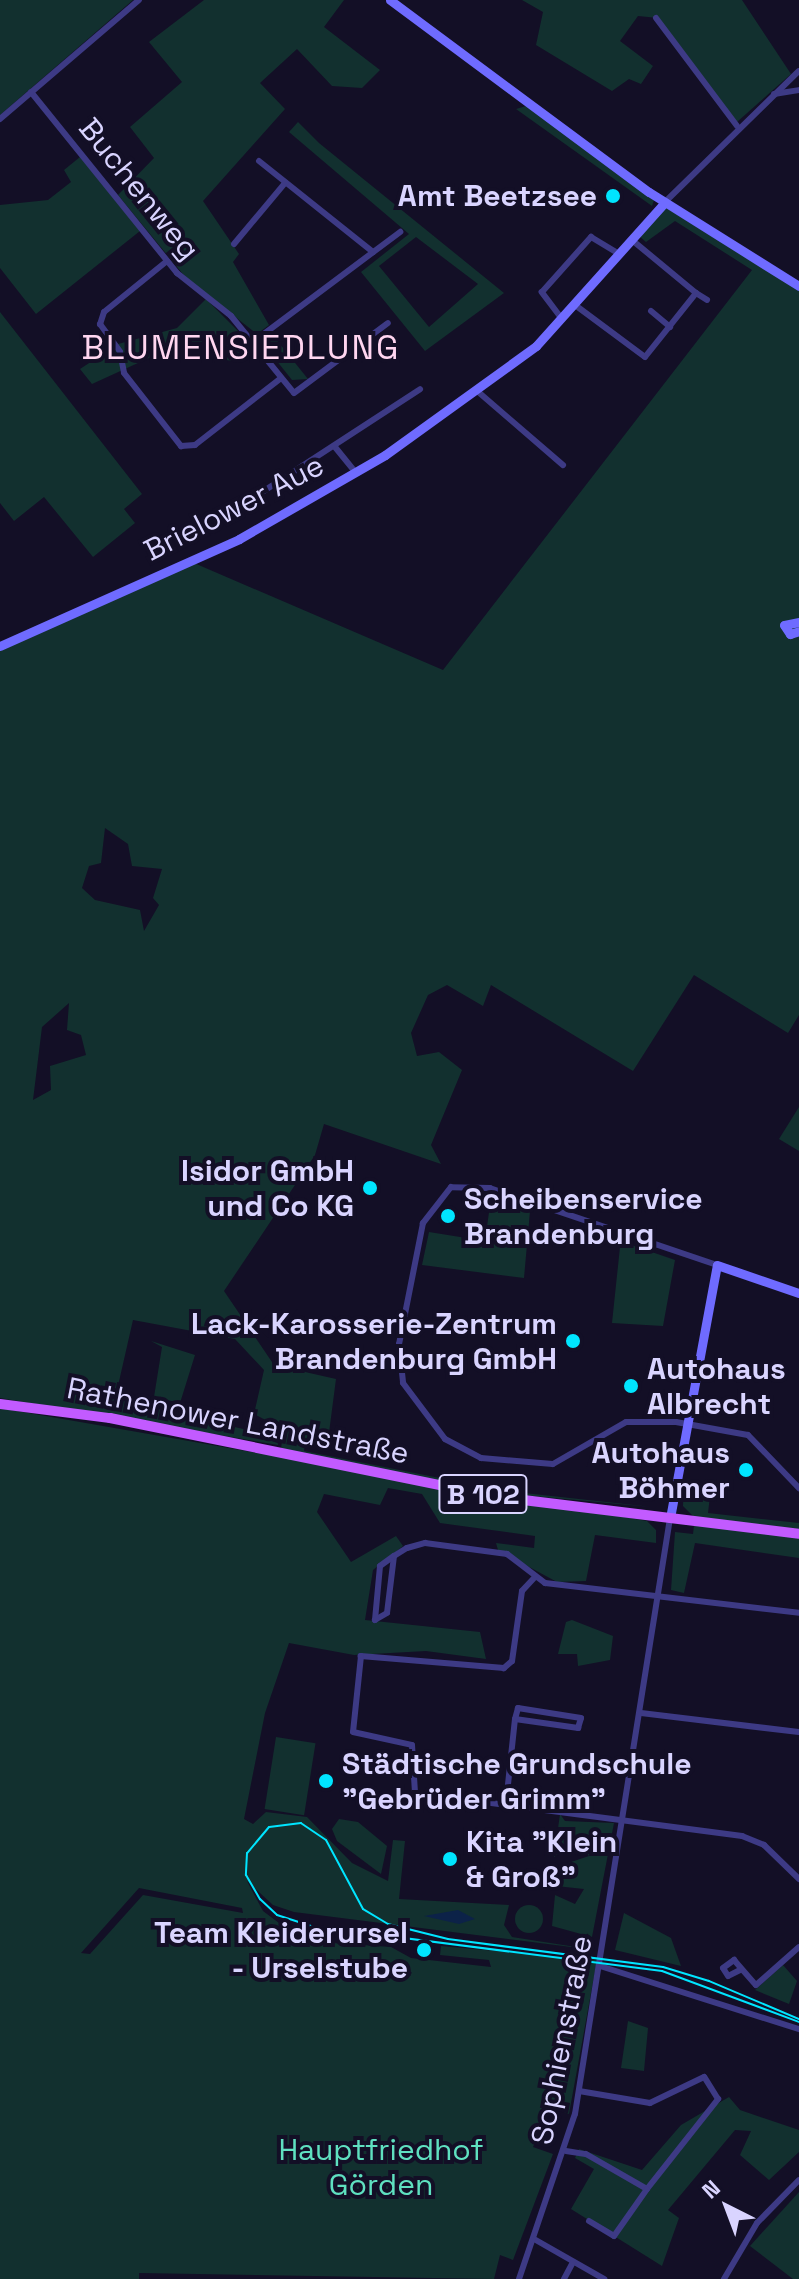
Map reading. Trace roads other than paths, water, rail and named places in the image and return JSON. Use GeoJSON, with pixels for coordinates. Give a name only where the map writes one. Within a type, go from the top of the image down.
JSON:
{"type":"FeatureCollection","features":[{"type":"Feature","properties":{"kind":"main road","name":"Rathenower Landstraße"},"geometry":{"type":"LineString","coordinates":[[0,1404],[110,1418],[499,1497],[799,1534]]}},
{"type":"Feature","properties":{"kind":"street"},"geometry":{"type":"LineString","coordinates":[[0,119],[139,0]]}},
{"type":"Feature","properties":{"kind":"street"},"geometry":{"type":"LineString","coordinates":[[390,0],[665,202],[799,286]]}},
{"type":"Feature","properties":{"kind":"street"},"geometry":{"type":"LineString","coordinates":[[656,18],[737,126]]}},
{"type":"Feature","properties":{"kind":"street"},"geometry":{"type":"LineString","coordinates":[[665,202],[737,126],[799,71]]}},
{"type":"Feature","properties":{"kind":"street"},"geometry":{"type":"LineString","coordinates":[[774,94],[799,90]]}},
{"type":"Feature","properties":{"kind":"street","name":"Buchenweg"},"geometry":{"type":"LineString","coordinates":[[31,92],[167,261],[253,342],[294,393],[388,323]]}},
{"type":"Feature","properties":{"kind":"street"},"geometry":{"type":"LineString","coordinates":[[259,161],[373,252]]}},
{"type":"Feature","properties":{"kind":"street"},"geometry":{"type":"LineString","coordinates":[[234,244],[285,183]]}},
{"type":"Feature","properties":{"kind":"street","name":"Brielower Aue"},"geometry":{"type":"LineString","coordinates":[[0,646],[236,540],[356,473],[476,390],[562,319],[665,202]]}},
{"type":"Feature","properties":{"kind":"street"},"geometry":{"type":"LineString","coordinates":[[253,342],[400,232]]}},
{"type":"Feature","properties":{"kind":"street"},"geometry":{"type":"LineString","coordinates":[[562,319],[542,292],[591,237],[619,255]]}},
{"type":"Feature","properties":{"kind":"street"},"geometry":{"type":"LineString","coordinates":[[632,240],[707,300]]}},
{"type":"Feature","properties":{"kind":"street"},"geometry":{"type":"LineString","coordinates":[[167,261],[104,312],[100,324],[120,352],[124,373],[181,446],[195,445],[281,378]]}},
{"type":"Feature","properties":{"kind":"street"},"geometry":{"type":"LineString","coordinates":[[575,305],[643,358],[696,293]]}},
{"type":"Feature","properties":{"kind":"street"},"geometry":{"type":"LineString","coordinates":[[651,311],[670,327]]}},
{"type":"Feature","properties":{"kind":"street"},"geometry":{"type":"LineString","coordinates":[[250,500],[420,389]]}},
{"type":"Feature","properties":{"kind":"street"},"geometry":{"type":"LineString","coordinates":[[476,390],[563,465]]}},
{"type":"Feature","properties":{"kind":"street"},"geometry":{"type":"LineString","coordinates":[[335,447],[356,473]]}},
{"type":"Feature","properties":{"kind":"street"},"geometry":{"type":"LineString","coordinates":[[799,622],[784,625],[790,634],[799,631]]}},
{"type":"Feature","properties":{"kind":"street"},"geometry":{"type":"LineString","coordinates":[[799,1293],[490,1188],[458,1185],[437,1196],[424,1219],[401,1336],[399,1368],[408,1393],[445,1439],[469,1454],[545,1465],[575,1456],[626,1422],[687,1424],[759,1442],[799,1488]]}},
{"type":"Feature","properties":{"kind":"street"},"geometry":{"type":"LineString","coordinates":[[670,1518],[717,1265]]}},
{"type":"Feature","properties":{"kind":"street","name":"Sophienstraße"},"geometry":{"type":"LineString","coordinates":[[519,2279],[566,2151],[579,2091],[670,1518]]}},
{"type":"Feature","properties":{"kind":"street"},"geometry":{"type":"LineString","coordinates":[[394,1556],[387,1613],[375,1620],[376,1572],[394,1556],[425,1543],[507,1554],[535,1577],[799,1613]]}},
{"type":"Feature","properties":{"kind":"street"},"geometry":{"type":"LineString","coordinates":[[535,1577],[522,1591],[512,1661],[504,1668],[361,1656],[353,1732],[412,1745],[415,1793],[742,1836],[764,1845],[799,1879]]}},
{"type":"Feature","properties":{"kind":"street"},"geometry":{"type":"LineString","coordinates":[[506,1803],[515,1719],[518,1708],[581,1718],[578,1728],[515,1719]]}},
{"type":"Feature","properties":{"kind":"street"},"geometry":{"type":"LineString","coordinates":[[641,1713],[799,1732]]}},
{"type":"Feature","properties":{"kind":"street"},"geometry":{"type":"LineString","coordinates":[[740,1970],[756,1985],[799,1947]]}},
{"type":"Feature","properties":{"kind":"street"},"geometry":{"type":"LineString","coordinates":[[600,1966],[799,2029]]}},
{"type":"Feature","properties":{"kind":"street"},"geometry":{"type":"LineString","coordinates":[[579,2091],[650,2103],[708,2079],[717,2104],[647,2189],[614,2236],[589,2221]]}},
{"type":"Feature","properties":{"kind":"street"},"geometry":{"type":"LineString","coordinates":[[566,2151],[586,2154],[647,2189]]}},
{"type":"Feature","properties":{"kind":"street"},"geometry":{"type":"LineString","coordinates":[[724,2279],[757,2223],[799,2180]]}},
{"type":"Feature","properties":{"kind":"street"},"geometry":{"type":"LineString","coordinates":[[534,2239],[604,2279]]}},
{"type":"Feature","properties":{"kind":"street"},"geometry":{"type":"LineString","coordinates":[[564,2279],[573,2262]]}},
{"type":"Feature","properties":{"kind":"water"},"geometry":{"type":"Polygon","coordinates":[[[458,1910],[475,1919],[459,1924],[424,1916],[458,1910]]]}},
{"type":"Feature","properties":{"kind":"tram line"},"geometry":{"type":"LineString","coordinates":[[799,2019],[709,1981],[663,1967],[448,1939],[388,1924],[363,1909],[326,1840],[301,1823],[269,1827],[247,1853],[246,1875],[260,1899],[277,1915],[310,1926],[662,1971],[799,2022]]}},
{"type":"Feature","properties":{"kind":"place","name":"Amt Beetzsee"},"geometry":{"type":"Point","coordinates":[613,196]}},
{"type":"Feature","properties":{"kind":"place","name":"Isidor GmbH und Co KG"},"geometry":{"type":"Point","coordinates":[370,1188]}},
{"type":"Feature","properties":{"kind":"place","name":"Scheibenservice Brandenburg"},"geometry":{"type":"Point","coordinates":[448,1216]}},
{"type":"Feature","properties":{"kind":"place","name":"Lack-Karosserie-Zentrum Brandenburg GmbH"},"geometry":{"type":"Point","coordinates":[573,1341]}},
{"type":"Feature","properties":{"kind":"place","name":"Autohaus Albrecht"},"geometry":{"type":"Point","coordinates":[631,1386]}},
{"type":"Feature","properties":{"kind":"place","name":"Autohaus Böhmer"},"geometry":{"type":"Point","coordinates":[746,1470]}},
{"type":"Feature","properties":{"kind":"place","name":"Städtische Grundschule \"Gebrüder Grimm\""},"geometry":{"type":"Point","coordinates":[326,1781]}},
{"type":"Feature","properties":{"kind":"place","name":"Kita \"Klein & Groß\""},"geometry":{"type":"Point","coordinates":[450,1859]}},
{"type":"Feature","properties":{"kind":"place","name":"Team Kleiderursel - Urselstube"},"geometry":{"type":"Point","coordinates":[424,1950]}},
{"type":"Feature","properties":{"kind":"district","name":"BLUMENSIEDLUNG"},"geometry":{"type":"Point","coordinates":[241,348]}},
{"type":"Feature","properties":{"kind":"park label","name":"Hauptfriedhof Görden"},"geometry":{"type":"Point","coordinates":[381,2167]}}]}
